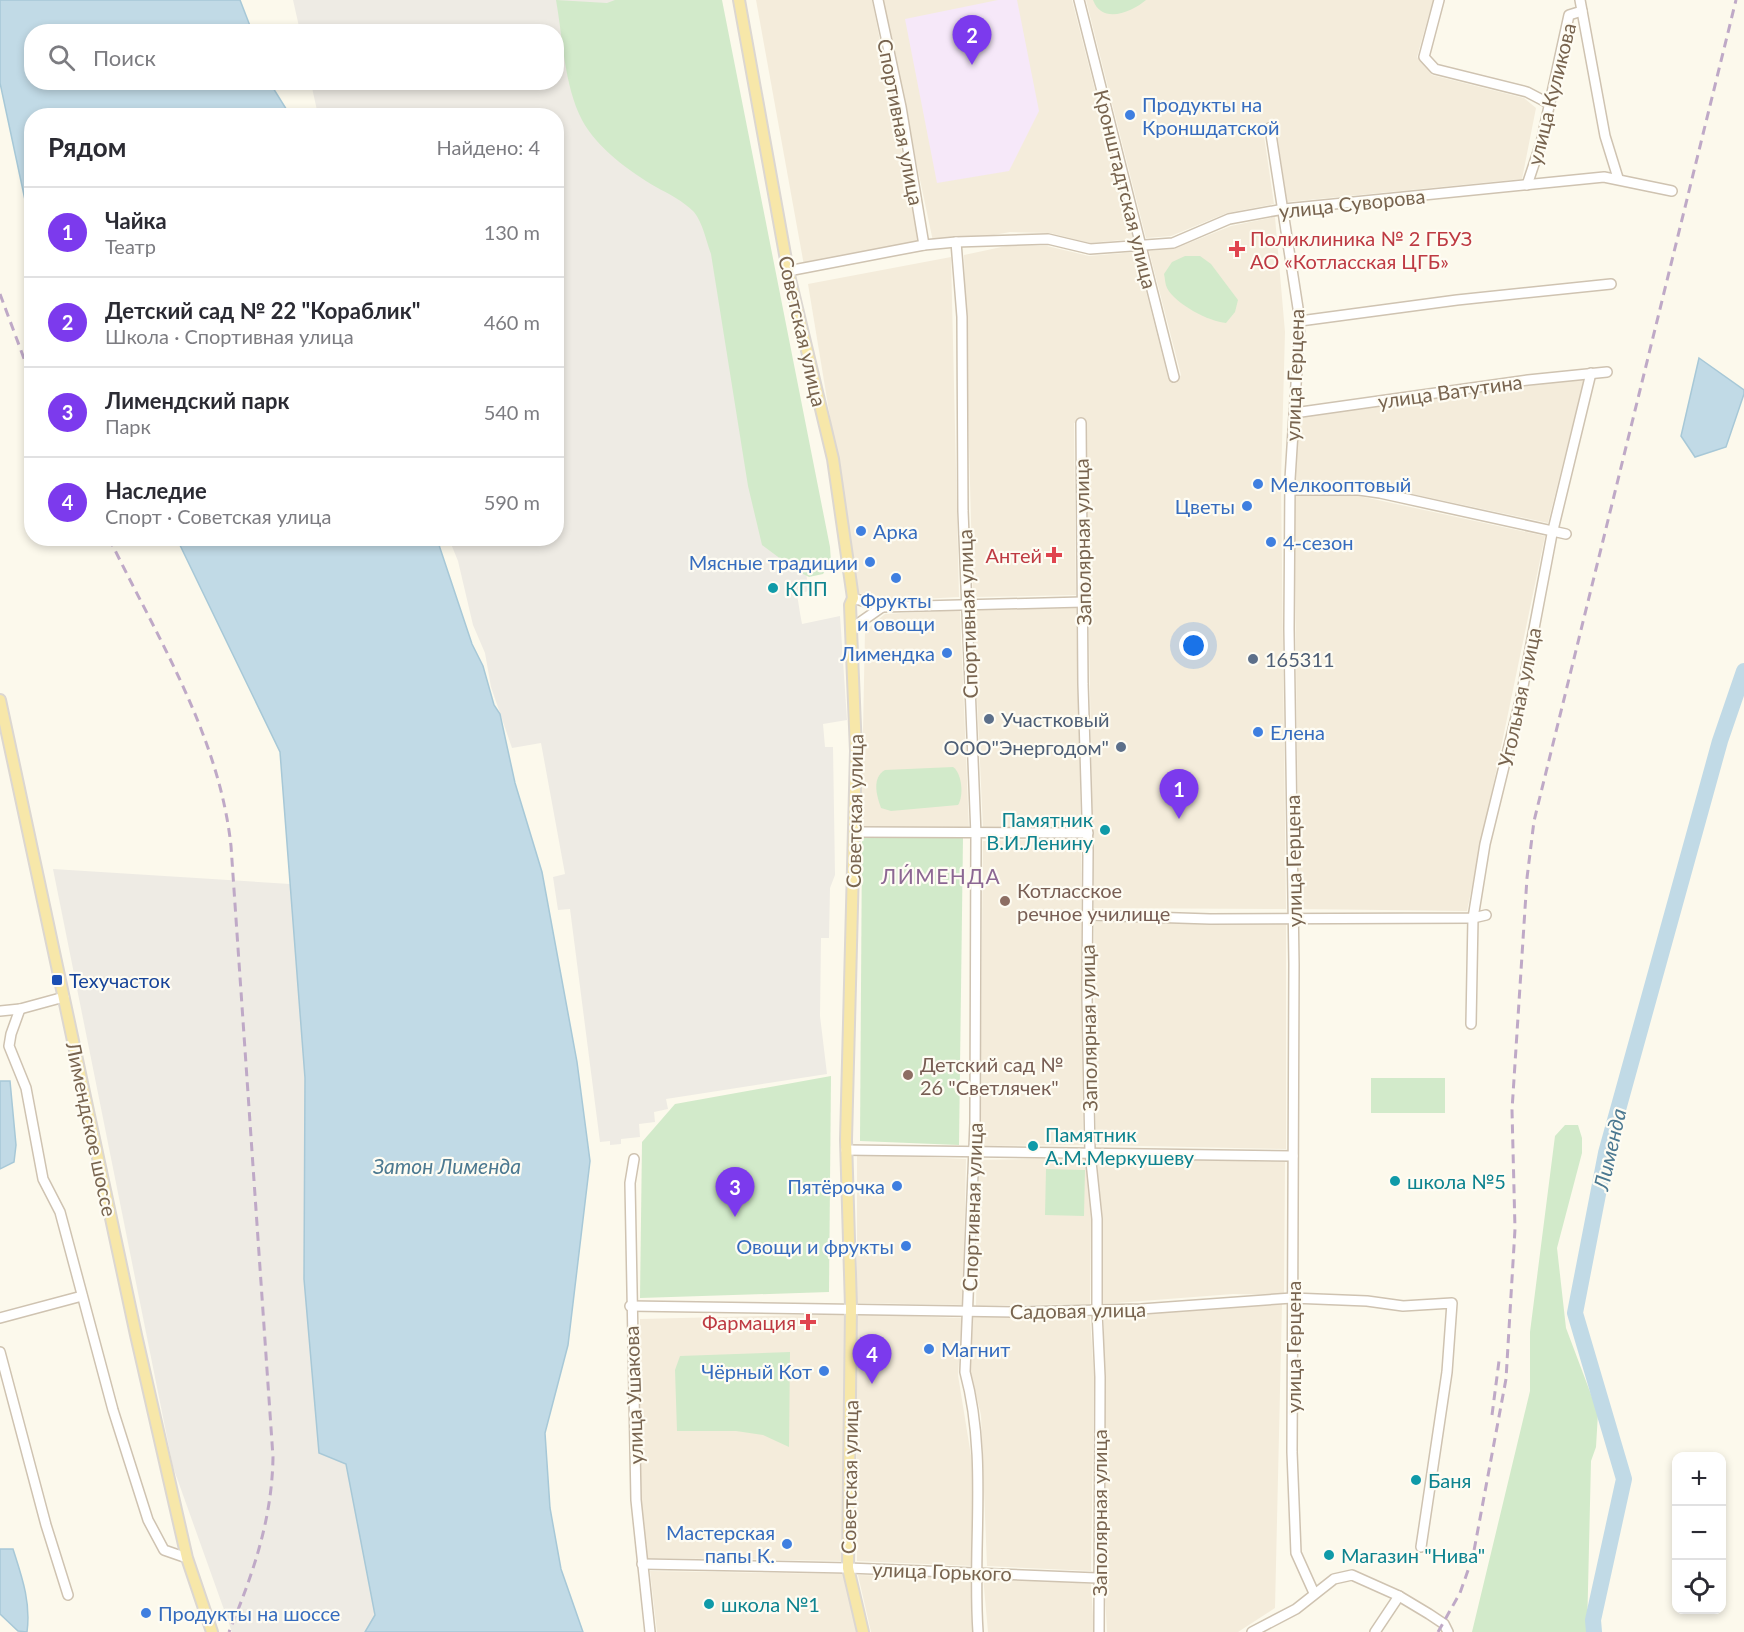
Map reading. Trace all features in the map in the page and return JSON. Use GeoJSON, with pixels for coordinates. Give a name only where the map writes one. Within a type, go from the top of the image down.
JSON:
{"type":"FeatureCollection","features":[{"type":"Feature","properties":{"kind":"main road","name":"Советская улица"},"geometry":{"type":"LineString","coordinates":[[739,0],[788,271],[833,459],[853,598],[850,605],[856,751],[855,832],[846,1150],[851,1307],[848,1568],[863,1632]]}},
{"type":"Feature","properties":{"kind":"main road","name":"Лимендское шоссе"},"geometry":{"type":"LineString","coordinates":[[0,700],[136,1335],[187,1558],[212,1632]]}},
{"type":"Feature","properties":{"kind":"street","name":"Спортивная улица"},"geometry":{"type":"LineString","coordinates":[[878,0],[901,107],[924,245]]}},
{"type":"Feature","properties":{"kind":"street","name":"Кронштадтская улица"},"geometry":{"type":"LineString","coordinates":[[1079,0],[1174,377]]}},
{"type":"Feature","properties":{"kind":"street"},"geometry":{"type":"LineString","coordinates":[[1439,0],[1424,57],[1435,69],[1527,92],[1548,103]]}},
{"type":"Feature","properties":{"kind":"street"},"geometry":{"type":"LineString","coordinates":[[1580,0],[1605,136],[1618,178]]}},
{"type":"Feature","properties":{"kind":"street","name":"улица Куликова"},"geometry":{"type":"LineString","coordinates":[[1527,185],[1541,143],[1569,15],[1582,11]]}},
{"type":"Feature","properties":{"kind":"street","name":"улица Герцена"},"geometry":{"type":"LineString","coordinates":[[1270,128],[1300,321],[1290,490],[1293,917],[1292,1452],[1296,1553],[1314,1593]]}},
{"type":"Feature","properties":{"kind":"street","name":"улица Суворова"},"geometry":{"type":"LineString","coordinates":[[788,271],[924,245],[957,242],[1048,239],[1090,249],[1173,243],[1229,219],[1284,209],[1527,185],[1618,178],[1672,191]]}},
{"type":"Feature","properties":{"kind":"street","name":"Спортивная улица"},"geometry":{"type":"LineString","coordinates":[[957,242],[962,327],[966,603],[976,834],[973,1153],[969,1312],[965,1372],[971,1395],[978,1462],[978,1632]]}},
{"type":"Feature","properties":{"kind":"street"},"geometry":{"type":"LineString","coordinates":[[1300,321],[1457,300],[1611,284]]}},
{"type":"Feature","properties":{"kind":"street","name":"улица Ватутина"},"geometry":{"type":"LineString","coordinates":[[1294,412],[1607,372]]}},
{"type":"Feature","properties":{"kind":"street","name":"Угольная улица"},"geometry":{"type":"LineString","coordinates":[[1471,1024],[1473,918],[1485,844],[1521,697],[1553,531],[1592,373]]}},
{"type":"Feature","properties":{"kind":"street","name":"Заполярная улица"},"geometry":{"type":"LineString","coordinates":[[1081,423],[1088,833],[1090,1152],[1097,1219],[1100,1377],[1100,1503],[1097,1578],[1099,1632]]}},
{"type":"Feature","properties":{"kind":"street"},"geometry":{"type":"LineString","coordinates":[[1290,490],[1359,490],[1380,493],[1566,534]]}},
{"type":"Feature","properties":{"kind":"street"},"geometry":{"type":"LineString","coordinates":[[853,598],[882,607],[966,603],[1083,602]]}},
{"type":"Feature","properties":{"kind":"street"},"geometry":{"type":"LineString","coordinates":[[852,628],[882,607]]}},
{"type":"Feature","properties":{"kind":"street"},"geometry":{"type":"LineString","coordinates":[[855,832],[1088,833]]}},
{"type":"Feature","properties":{"kind":"street"},"geometry":{"type":"LineString","coordinates":[[1087,915],[1210,919],[1473,918],[1486,915]]}},
{"type":"Feature","properties":{"kind":"street"},"geometry":{"type":"LineString","coordinates":[[0,1011],[20,1009],[64,997]]}},
{"type":"Feature","properties":{"kind":"street"},"geometry":{"type":"LineString","coordinates":[[20,1009],[9,1046],[26,1088],[43,1179],[60,1212],[113,1410],[148,1520],[164,1550],[187,1558]]}},
{"type":"Feature","properties":{"kind":"street"},"geometry":{"type":"LineString","coordinates":[[846,1150],[1293,1156]]}},
{"type":"Feature","properties":{"kind":"street","name":"улица Ушакова"},"geometry":{"type":"LineString","coordinates":[[634,1159],[630,1183],[630,1306],[636,1500],[650,1632]]}},
{"type":"Feature","properties":{"kind":"street"},"geometry":{"type":"LineString","coordinates":[[0,1318],[82,1296]]}},
{"type":"Feature","properties":{"kind":"street","name":"Садовая улица"},"geometry":{"type":"LineString","coordinates":[[630,1306],[851,1307],[969,1312],[1097,1311],[1292,1298],[1367,1301],[1403,1306],[1452,1303],[1447,1372],[1421,1547]]}},
{"type":"Feature","properties":{"kind":"street"},"geometry":{"type":"LineString","coordinates":[[0,1352],[46,1525],[68,1595]]}},
{"type":"Feature","properties":{"kind":"street","name":"улица Горького"},"geometry":{"type":"LineString","coordinates":[[642,1564],[848,1568],[1097,1578]]}},
{"type":"Feature","properties":{"kind":"street"},"geometry":{"type":"LineString","coordinates":[[1252,1632],[1296,1609],[1334,1579],[1352,1575],[1399,1596],[1444,1624],[1448,1632]]}},
{"type":"Feature","properties":{"kind":"street"},"geometry":{"type":"LineString","coordinates":[[1375,1632],[1399,1596]]}},
{"type":"Feature","properties":{"kind":"shaded area"},"geometry":{"type":"Polygon","coordinates":[[[293,0],[710,0],[809,591],[797,594],[802,624],[840,616],[847,720],[823,724],[825,747],[833,747],[835,875],[830,888],[829,938],[821,938],[820,1016],[827,1074],[666,1099],[668,1109],[654,1112],[655,1122],[639,1124],[640,1137],[621,1139],[621,1144],[610,1145],[610,1141],[600,1142],[570,909],[558,910],[553,877],[565,874],[541,743],[512,748],[491,687],[485,653],[473,625],[458,561],[452,546],[564,546],[564,108],[316,108],[313,90],[564,90],[564,24],[298,24],[293,0]]]}},
{"type":"Feature","properties":{"kind":"shaded area"},"geometry":{"type":"Polygon","coordinates":[[[756,0],[872,0],[921,249],[805,271],[756,0]]]}},
{"type":"Feature","properties":{"kind":"shaded area"},"geometry":{"type":"Polygon","coordinates":[[[882,0],[1072,0],[1133,239],[1090,243],[1050,233],[1010,232],[934,246],[882,0]]]}},
{"type":"Feature","properties":{"kind":"shaded area"},"geometry":{"type":"Polygon","coordinates":[[[998,0],[1017,0],[1039,111],[1009,171],[937,183],[905,19],[998,0]]]}},
{"type":"Feature","properties":{"kind":"shaded area"},"geometry":{"type":"Polygon","coordinates":[[[1086,0],[1433,0],[1417,57],[1432,75],[1524,98],[1536,108],[1522,179],[1287,202],[1276,127],[1269,122],[1263,129],[1274,204],[1227,213],[1171,236],[1146,238],[1086,0]]]}},
{"type":"Feature","properties":{"kind":"shaded area"},"geometry":{"type":"Polygon","coordinates":[[[1275,217],[1285,332],[1281,481],[1286,909],[1094,908],[1085,419],[1074,423],[1076,595],[973,597],[964,255],[1011,245],[1047,246],[1089,256],[1136,252],[1168,378],[1175,383],[1181,375],[1149,251],[1174,249],[1231,226],[1275,217]]]}},
{"type":"Feature","properties":{"kind":"shaded area"},"geometry":{"type":"Polygon","coordinates":[[[951,257],[959,597],[883,601],[859,593],[808,284],[951,257]]]}},
{"type":"Feature","properties":{"kind":"shaded area"},"geometry":{"type":"Polygon","coordinates":[[[1584,379],[1548,523],[1361,483],[1294,483],[1296,419],[1341,408],[1584,379]]]}},
{"type":"Feature","properties":{"kind":"shaded area"},"geometry":{"type":"Polygon","coordinates":[[[1294,496],[1359,496],[1545,536],[1467,911],[1299,909],[1294,496]]]}},
{"type":"Feature","properties":{"kind":"shaded area"},"geometry":{"type":"Polygon","coordinates":[[[1076,608],[1081,826],[983,828],[973,610],[1076,608]]]}},
{"type":"Feature","properties":{"kind":"shaded area"},"geometry":{"type":"Polygon","coordinates":[[[960,610],[969,830],[861,829],[865,631],[885,614],[960,610]]]}},
{"type":"Feature","properties":{"kind":"shaded area"},"geometry":{"type":"Polygon","coordinates":[[[1081,839],[1083,1145],[980,1146],[983,841],[1081,839]]]}},
{"type":"Feature","properties":{"kind":"shaded area"},"geometry":{"type":"Polygon","coordinates":[[[53,869],[290,884],[386,1632],[232,1632],[173,1467],[53,869]]]}},
{"type":"Feature","properties":{"kind":"shaded area"},"geometry":{"type":"Polygon","coordinates":[[[1094,922],[1286,922],[1286,1149],[1096,1145],[1094,922]]]}},
{"type":"Feature","properties":{"kind":"shaded area"},"geometry":{"type":"Polygon","coordinates":[[[857,1154],[966,1159],[963,1305],[857,1303],[857,1154]]]}},
{"type":"Feature","properties":{"kind":"shaded area"},"geometry":{"type":"Polygon","coordinates":[[[1086,1158],[1089,1170],[1091,1219],[1090,1304],[976,1306],[979,1160],[1086,1158]]]}},
{"type":"Feature","properties":{"kind":"shaded area"},"geometry":{"type":"Polygon","coordinates":[[[1097,1158],[1285,1162],[1284,1295],[1233,1294],[1103,1304],[1097,1158]]]}},
{"type":"Feature","properties":{"kind":"shaded area"},"geometry":{"type":"Polygon","coordinates":[[[1282,1304],[1275,1608],[1238,1632],[1107,1632],[1104,1577],[1104,1317],[1282,1304]]]}},
{"type":"Feature","properties":{"kind":"shaded area"},"geometry":{"type":"Polygon","coordinates":[[[844,1314],[844,1561],[647,1558],[640,1500],[640,1319],[844,1314]]]}},
{"type":"Feature","properties":{"kind":"shaded area"},"geometry":{"type":"Polygon","coordinates":[[[857,1314],[962,1318],[958,1375],[972,1462],[974,1566],[857,1561],[857,1314]]]}},
{"type":"Feature","properties":{"kind":"shaded area"},"geometry":{"type":"Polygon","coordinates":[[[973,1316],[1090,1317],[1094,1377],[1091,1571],[987,1566],[981,1415],[970,1370],[973,1316]]]}},
{"type":"Feature","properties":{"kind":"shaded area"},"geometry":{"type":"Polygon","coordinates":[[[650,1571],[845,1574],[858,1632],[657,1632],[650,1571]]]}},
{"type":"Feature","properties":{"kind":"shaded area"},"geometry":{"type":"Polygon","coordinates":[[[858,1575],[971,1578],[972,1632],[871,1632],[858,1575]]]}},
{"type":"Feature","properties":{"kind":"shaded area"},"geometry":{"type":"Polygon","coordinates":[[[983,1576],[1091,1584],[1094,1632],[988,1632],[983,1576]]]}},
{"type":"Feature","properties":{"kind":"green space"},"geometry":{"type":"Polygon","coordinates":[[[556,0],[607,3],[615,0],[722,0],[830,547],[831,562],[823,574],[809,577],[762,545],[748,486],[711,254],[702,227],[690,208],[625,166],[588,130],[571,92],[564,55],[564,24],[559,24],[556,0]]]}},
{"type":"Feature","properties":{"kind":"green space"},"geometry":{"type":"Polygon","coordinates":[[[1093,0],[1146,0],[1133,9],[1110,14],[1097,8],[1093,0]]]}},
{"type":"Feature","properties":{"kind":"green space"},"geometry":{"type":"Polygon","coordinates":[[[1185,256],[1200,256],[1211,264],[1238,300],[1235,312],[1226,323],[1211,319],[1185,306],[1167,288],[1164,274],[1172,262],[1185,256]]]}},
{"type":"Feature","properties":{"kind":"green space"},"geometry":{"type":"Polygon","coordinates":[[[953,767],[961,785],[958,805],[891,811],[881,808],[877,782],[878,777],[885,770],[953,767]]]}},
{"type":"Feature","properties":{"kind":"green space"},"geometry":{"type":"Polygon","coordinates":[[[963,837],[959,1145],[860,1141],[862,838],[963,837]]]}},
{"type":"Feature","properties":{"kind":"green space"},"geometry":{"type":"Polygon","coordinates":[[[831,1076],[829,1292],[640,1298],[642,1142],[675,1104],[831,1076]]]}},
{"type":"Feature","properties":{"kind":"green space"},"geometry":{"type":"Polygon","coordinates":[[[1371,1078],[1445,1078],[1445,1113],[1371,1113],[1371,1078]]]}},
{"type":"Feature","properties":{"kind":"green space"},"geometry":{"type":"Polygon","coordinates":[[[1565,1125],[1578,1125],[1582,1138],[1582,1153],[1557,1248],[1566,1328],[1598,1413],[1596,1447],[1591,1461],[1587,1632],[1472,1632],[1530,1391],[1530,1332],[1555,1136],[1565,1125]]]}},
{"type":"Feature","properties":{"kind":"green space"},"geometry":{"type":"Polygon","coordinates":[[[1046,1169],[1085,1170],[1084,1216],[1045,1215],[1046,1169]]]}},
{"type":"Feature","properties":{"kind":"green space"},"geometry":{"type":"Polygon","coordinates":[[[790,1352],[789,1447],[763,1435],[736,1431],[677,1431],[675,1370],[680,1356],[790,1352]]]}},
{"type":"Feature","properties":{"kind":"water"},"geometry":{"type":"Polygon","coordinates":[[[0,0],[240,0],[249,24],[24,24],[24,90],[274,90],[286,108],[24,108],[24,195],[0,83],[0,0]]]}},
{"type":"Feature","properties":{"kind":"water"},"geometry":{"type":"Polygon","coordinates":[[[1699,358],[1744,390],[1744,394],[1726,447],[1695,457],[1681,436],[1699,358]]]}},
{"type":"Feature","properties":{"kind":"water","name":"Затон Лименда"},"geometry":{"type":"Polygon","coordinates":[[[180,546],[439,546],[472,644],[483,666],[494,705],[500,714],[515,783],[542,872],[577,1062],[590,1161],[568,1345],[545,1433],[550,1508],[561,1569],[583,1632],[365,1632],[375,1615],[346,1464],[319,1453],[304,1279],[305,1078],[280,752],[180,546]]]}},
{"type":"Feature","properties":{"kind":"water"},"geometry":{"type":"Polygon","coordinates":[[[0,1081],[10,1081],[16,1145],[14,1162],[0,1169],[0,1081]]]}},
{"type":"Feature","properties":{"kind":"water"},"geometry":{"type":"Polygon","coordinates":[[[0,1549],[13,1549],[27,1600],[27,1632],[18,1631],[0,1614],[0,1549]]]}},
{"type":"Feature","properties":{"kind":"waterway","name":"Лименда"},"geometry":{"type":"LineString","coordinates":[[1594,1632],[1593,1620],[1624,1479],[1575,1313],[1606,1153],[1720,741],[1744,671]]}},
{"type":"Feature","properties":{"kind":"railway"},"geometry":{"type":"LineString","coordinates":[[1438,1632],[1460,1593],[1473,1556],[1506,1379],[1515,1229],[1512,1110],[1527,878],[1534,821],[1736,0]]}},
{"type":"Feature","properties":{"kind":"railway"},"geometry":{"type":"LineString","coordinates":[[0,294],[24,358]]}},
{"type":"Feature","properties":{"kind":"railway"},"geometry":{"type":"LineString","coordinates":[[113,546],[166,650],[200,726],[214,765],[231,846],[273,1457],[269,1503],[260,1546],[229,1632]]}},
{"type":"Feature","properties":{"kind":"railway"},"geometry":{"type":"LineString","coordinates":[[1492,1415],[1499,1361]]}},
{"type":"Feature","properties":{"kind":"place","name":"Детский сад № 22 \"Кораблик\""},"geometry":{"type":"Point","coordinates":[972,65]}},
{"type":"Feature","properties":{"kind":"place","name":"Продукты на Кроншдатской"},"geometry":{"type":"Point","coordinates":[1130,115]}},
{"type":"Feature","properties":{"kind":"place","name":"Поликлиника № 2 ГБУЗ АО «Котласская ЦГБ»"},"geometry":{"type":"Point","coordinates":[1237,249]}},
{"type":"Feature","properties":{"kind":"place","name":"Мелкооптовый"},"geometry":{"type":"Point","coordinates":[1258,484]}},
{"type":"Feature","properties":{"kind":"place","name":"Цветы"},"geometry":{"type":"Point","coordinates":[1247,506]}},
{"type":"Feature","properties":{"kind":"place","name":"Арка"},"geometry":{"type":"Point","coordinates":[861,531]}},
{"type":"Feature","properties":{"kind":"place","name":"4-сезон"},"geometry":{"type":"Point","coordinates":[1271,542]}},
{"type":"Feature","properties":{"kind":"place","name":"Антей"},"geometry":{"type":"Point","coordinates":[1054,555]}},
{"type":"Feature","properties":{"kind":"place","name":"Мясные традиции"},"geometry":{"type":"Point","coordinates":[870,562]}},
{"type":"Feature","properties":{"kind":"place","name":"Фрукты и овощи"},"geometry":{"type":"Point","coordinates":[896,578]}},
{"type":"Feature","properties":{"kind":"place","name":"КПП"},"geometry":{"type":"Point","coordinates":[773,588]}},
{"type":"Feature","properties":{"kind":"place","name":"Лимендка"},"geometry":{"type":"Point","coordinates":[947,653]}},
{"type":"Feature","properties":{"kind":"place","name":"165311"},"geometry":{"type":"Point","coordinates":[1253,659]}},
{"type":"Feature","properties":{"kind":"place","name":"Участковый"},"geometry":{"type":"Point","coordinates":[989,719]}},
{"type":"Feature","properties":{"kind":"place","name":"Елена"},"geometry":{"type":"Point","coordinates":[1258,732]}},
{"type":"Feature","properties":{"kind":"place","name":"ООО\"Энергодом\""},"geometry":{"type":"Point","coordinates":[1121,747]}},
{"type":"Feature","properties":{"kind":"place","name":"Чайка"},"geometry":{"type":"Point","coordinates":[1179,819]}},
{"type":"Feature","properties":{"kind":"place","name":"Памятник В.И.Ленину"},"geometry":{"type":"Point","coordinates":[1105,830]}},
{"type":"Feature","properties":{"kind":"place","name":"Котласское речное училище"},"geometry":{"type":"Point","coordinates":[1005,901]}},
{"type":"Feature","properties":{"kind":"place","name":"Техучасток"},"geometry":{"type":"Point","coordinates":[57,980]}},
{"type":"Feature","properties":{"kind":"place","name":"Детский сад № 26 \"Светлячек\""},"geometry":{"type":"Point","coordinates":[908,1075]}},
{"type":"Feature","properties":{"kind":"place","name":"Памятник А.М.Меркушеву"},"geometry":{"type":"Point","coordinates":[1033,1146]}},
{"type":"Feature","properties":{"kind":"place","name":"школа №5"},"geometry":{"type":"Point","coordinates":[1395,1181]}},
{"type":"Feature","properties":{"kind":"place","name":"Пятёрочка"},"geometry":{"type":"Point","coordinates":[897,1186]}},
{"type":"Feature","properties":{"kind":"place","name":"Лимендский парк"},"geometry":{"type":"Point","coordinates":[735,1217]}},
{"type":"Feature","properties":{"kind":"place","name":"Овощи и фрукты"},"geometry":{"type":"Point","coordinates":[906,1246]}},
{"type":"Feature","properties":{"kind":"place","name":"Фармация"},"geometry":{"type":"Point","coordinates":[808,1322]}},
{"type":"Feature","properties":{"kind":"place","name":"Магнит"},"geometry":{"type":"Point","coordinates":[929,1349]}},
{"type":"Feature","properties":{"kind":"place","name":"Чёрный Кот"},"geometry":{"type":"Point","coordinates":[824,1371]}},
{"type":"Feature","properties":{"kind":"place","name":"Наследие"},"geometry":{"type":"Point","coordinates":[872,1384]}},
{"type":"Feature","properties":{"kind":"place","name":"Баня"},"geometry":{"type":"Point","coordinates":[1416,1480]}},
{"type":"Feature","properties":{"kind":"place","name":"Мастерская папы К."},"geometry":{"type":"Point","coordinates":[787,1544]}},
{"type":"Feature","properties":{"kind":"place","name":"Магазин \"Нива\""},"geometry":{"type":"Point","coordinates":[1329,1555]}},
{"type":"Feature","properties":{"kind":"place","name":"школа №1"},"geometry":{"type":"Point","coordinates":[709,1604]}},
{"type":"Feature","properties":{"kind":"place","name":"Продукты на шоссе"},"geometry":{"type":"Point","coordinates":[146,1613]}},
{"type":"Feature","properties":{"kind":"district","name":"ЛИ́МЕНДА"},"geometry":{"type":"Point","coordinates":[941,875]}}]}
